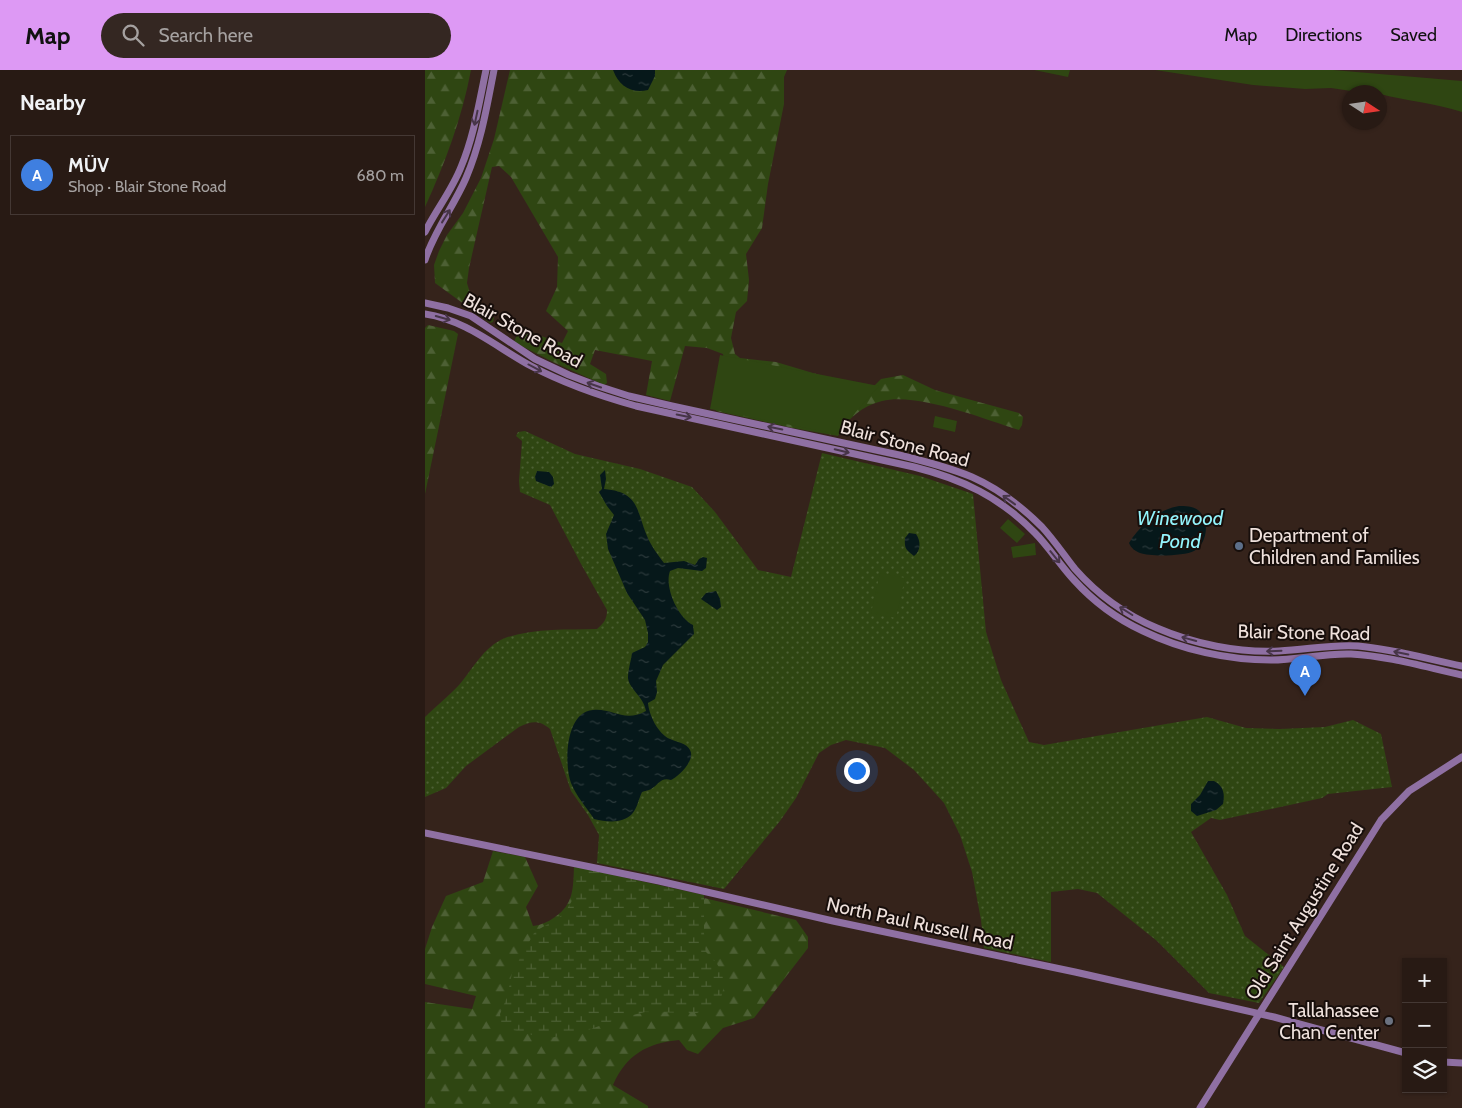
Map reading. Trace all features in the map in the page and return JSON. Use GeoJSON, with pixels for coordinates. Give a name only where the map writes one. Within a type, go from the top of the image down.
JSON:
{"type":"FeatureCollection","features":[{"type":"Feature","properties":{"kind":"main road"},"geometry":{"type":"LineString","coordinates":[[425,232],[454,182],[464,160],[473,130],[486,70]]}},
{"type":"Feature","properties":{"kind":"main road"},"geometry":{"type":"LineString","coordinates":[[425,260],[435,234],[459,192],[472,162],[480,139],[494,70]]}},
{"type":"Feature","properties":{"kind":"main road"},"geometry":{"type":"LineString","coordinates":[[425,296],[430,301],[443,306]]}},
{"type":"Feature","properties":{"kind":"main road","name":"Blair Stone Road"},"geometry":{"type":"LineString","coordinates":[[425,303],[443,306],[478,320],[519,349],[549,366],[629,396],[899,455],[973,477],[1023,510],[1042,528],[1077,570],[1107,599],[1141,620],[1169,633],[1241,650],[1279,651],[1340,646],[1375,648],[1462,666]]}},
{"type":"Feature","properties":{"kind":"main road","name":"Blair Stone Road"},"geometry":{"type":"LineString","coordinates":[[425,314],[446,318],[468,328],[531,366],[567,383],[604,397],[636,406],[911,467],[965,483],[995,500],[1036,534],[1073,579],[1101,605],[1143,631],[1166,641],[1209,653],[1240,658],[1272,660],[1340,654],[1373,656],[1462,675]]}},
{"type":"Feature","properties":{"kind":"main road"},"geometry":{"type":"LineString","coordinates":[[1036,534],[1042,528]]}},
{"type":"Feature","properties":{"kind":"main road"},"geometry":{"type":"LineString","coordinates":[[1101,605],[1107,599]]}},
{"type":"Feature","properties":{"kind":"main road"},"geometry":{"type":"LineString","coordinates":[[1166,641],[1169,633]]}},
{"type":"Feature","properties":{"kind":"main road"},"geometry":{"type":"LineString","coordinates":[[1340,646],[1340,654]]}},
{"type":"Feature","properties":{"kind":"main road"},"geometry":{"type":"LineString","coordinates":[[1240,658],[1241,650]]}},
{"type":"Feature","properties":{"kind":"main road"},"geometry":{"type":"LineString","coordinates":[[1423,667],[1425,658]]}},
{"type":"Feature","properties":{"kind":"main road","name":"Old Saint Augustine Road"},"geometry":{"type":"LineString","coordinates":[[1200,1108],[1381,820],[1408,791],[1462,756]]}},
{"type":"Feature","properties":{"kind":"main road","name":"North Paul Russell Road"},"geometry":{"type":"LineString","coordinates":[[425,832],[667,883],[833,922],[1075,972],[1259,1014],[1402,1052]]}},
{"type":"Feature","properties":{"kind":"main road"},"geometry":{"type":"LineString","coordinates":[[1447,1062],[1462,1063]]}},
{"type":"Feature","properties":{"kind":"green space"},"geometry":{"type":"Polygon","coordinates":[[[425,70],[471,70],[452,140],[425,207],[425,70]]]}},
{"type":"Feature","properties":{"kind":"green space"},"geometry":{"type":"Polygon","coordinates":[[[510,70],[787,70],[784,77],[784,104],[768,184],[762,228],[746,254],[749,280],[747,301],[736,312],[731,338],[735,354],[740,358],[776,362],[860,387],[875,385],[881,379],[903,375],[935,390],[1019,413],[1023,417],[1019,430],[951,408],[913,400],[897,399],[882,401],[868,406],[851,418],[838,436],[716,411],[725,366],[723,354],[707,348],[685,346],[670,401],[646,395],[652,361],[595,350],[590,364],[606,374],[607,383],[604,385],[514,342],[521,325],[535,334],[562,343],[568,331],[546,311],[557,287],[558,257],[511,177],[499,166],[492,167],[467,283],[473,303],[489,312],[494,318],[493,322],[490,323],[435,283],[434,265],[447,235],[463,213],[481,178],[494,139],[510,70]]]}},
{"type":"Feature","properties":{"kind":"green space"},"geometry":{"type":"Polygon","coordinates":[[[1034,70],[1070,70],[1068,77],[1034,70]]]}},
{"type":"Feature","properties":{"kind":"green space"},"geometry":{"type":"Polygon","coordinates":[[[1155,70],[1333,70],[1462,81],[1462,112],[1442,106],[1387,95],[1387,85],[1342,85],[1342,90],[1253,85],[1155,70]]]}},
{"type":"Feature","properties":{"kind":"green space"},"geometry":{"type":"Polygon","coordinates":[[[428,325],[454,331],[458,334],[425,494],[425,328],[428,325]]]}},
{"type":"Feature","properties":{"kind":"green space"},"geometry":{"type":"Polygon","coordinates":[[[720,355],[879,386],[836,434],[710,409],[720,355]]]}},
{"type":"Feature","properties":{"kind":"green space"},"geometry":{"type":"Polygon","coordinates":[[[935,416],[957,421],[955,432],[933,427],[935,416]]]}},
{"type":"Feature","properties":{"kind":"green space"},"geometry":{"type":"Polygon","coordinates":[[[525,431],[575,454],[640,469],[692,487],[715,512],[758,570],[791,577],[822,453],[920,476],[973,494],[986,632],[1001,680],[1029,742],[1044,745],[1207,717],[1246,728],[1280,729],[1325,727],[1353,720],[1381,734],[1392,787],[1328,794],[1322,798],[1220,820],[1211,818],[1191,832],[1227,895],[1245,936],[1284,967],[1259,1003],[1209,993],[1157,941],[1097,893],[1078,889],[1051,892],[1051,962],[984,948],[972,872],[960,835],[944,803],[914,770],[885,748],[846,740],[831,745],[819,753],[796,798],[780,821],[724,889],[597,863],[599,835],[571,791],[550,729],[539,723],[519,727],[466,766],[446,788],[425,797],[425,717],[459,685],[484,653],[497,642],[516,635],[550,630],[597,629],[603,623],[606,616],[607,610],[550,505],[520,492],[522,441],[516,436],[518,432],[525,431]]]}},
{"type":"Feature","properties":{"kind":"green space"},"geometry":{"type":"Polygon","coordinates":[[[1008,519],[1025,534],[1017,543],[1000,528],[1008,519]]]}},
{"type":"Feature","properties":{"kind":"green space"},"geometry":{"type":"Polygon","coordinates":[[[1035,543],[1036,555],[1013,558],[1011,547],[1035,543]]]}},
{"type":"Feature","properties":{"kind":"green space"},"geometry":{"type":"Polygon","coordinates":[[[880,573],[905,578],[896,618],[871,613],[880,573]]]}},
{"type":"Feature","properties":{"kind":"green space"},"geometry":{"type":"Polygon","coordinates":[[[493,851],[525,857],[538,886],[526,907],[533,926],[550,920],[566,907],[571,895],[574,867],[796,920],[808,937],[808,948],[754,1018],[723,1028],[698,1054],[687,1050],[679,1040],[657,1044],[631,1058],[613,1085],[648,1106],[648,1108],[425,1108],[425,1002],[472,1009],[476,996],[425,984],[425,949],[432,927],[446,896],[483,882],[493,851]]]}},
{"type":"Feature","properties":{"kind":"green space"},"geometry":{"type":"Polygon","coordinates":[[[577,867],[704,895],[706,952],[716,962],[722,973],[724,986],[721,998],[697,1013],[645,1012],[621,1018],[580,1033],[568,1033],[548,1039],[509,1029],[501,1022],[500,1014],[507,997],[512,973],[534,933],[559,918],[567,909],[573,899],[577,867]]]}},
{"type":"Feature","properties":{"kind":"water"},"geometry":{"type":"Polygon","coordinates":[[[613,70],[655,70],[655,76],[648,90],[636,91],[626,88],[613,70]]]}},
{"type":"Feature","properties":{"kind":"water"},"geometry":{"type":"Polygon","coordinates":[[[605,470],[604,489],[624,494],[635,504],[649,540],[664,563],[684,561],[695,565],[699,559],[707,558],[706,568],[702,571],[678,568],[670,571],[669,585],[674,601],[682,616],[693,625],[694,634],[663,665],[656,681],[657,692],[655,699],[648,703],[650,713],[658,729],[666,737],[689,748],[691,758],[682,772],[674,778],[662,780],[654,787],[642,792],[634,812],[619,821],[594,819],[573,788],[568,764],[569,740],[572,729],[584,713],[600,710],[631,716],[646,711],[645,706],[629,682],[628,672],[632,653],[645,647],[648,642],[648,633],[645,620],[627,593],[608,549],[606,534],[614,515],[599,492],[602,489],[600,475],[605,470]]]}},
{"type":"Feature","properties":{"kind":"water"},"geometry":{"type":"Polygon","coordinates":[[[537,471],[549,472],[553,477],[554,484],[551,487],[536,481],[537,471]]]}},
{"type":"Feature","properties":{"kind":"water","name":"Winewood Pond"},"geometry":{"type":"Polygon","coordinates":[[[1179,506],[1196,509],[1202,514],[1206,531],[1199,547],[1190,553],[1176,555],[1145,554],[1132,548],[1129,543],[1138,530],[1150,519],[1164,511],[1179,506]]]}},
{"type":"Feature","properties":{"kind":"water"},"geometry":{"type":"Polygon","coordinates":[[[909,533],[916,534],[919,540],[919,549],[914,556],[905,545],[905,538],[909,533]]]}},
{"type":"Feature","properties":{"kind":"water"},"geometry":{"type":"Polygon","coordinates":[[[716,591],[721,607],[717,610],[701,599],[706,593],[716,591]]]}},
{"type":"Feature","properties":{"kind":"water"},"geometry":{"type":"Polygon","coordinates":[[[1208,781],[1214,781],[1222,788],[1224,794],[1223,804],[1216,810],[1197,816],[1191,811],[1191,804],[1200,795],[1208,781]]]}},
{"type":"Feature","properties":{"kind":"place","name":"Department of Children and Families"},"geometry":{"type":"Point","coordinates":[1239,546]}},
{"type":"Feature","properties":{"kind":"place","name":"MÜV"},"geometry":{"type":"Point","coordinates":[1305,696]}},
{"type":"Feature","properties":{"kind":"place","name":"Tallahassee Chan Center"},"geometry":{"type":"Point","coordinates":[1389,1021]}}]}
